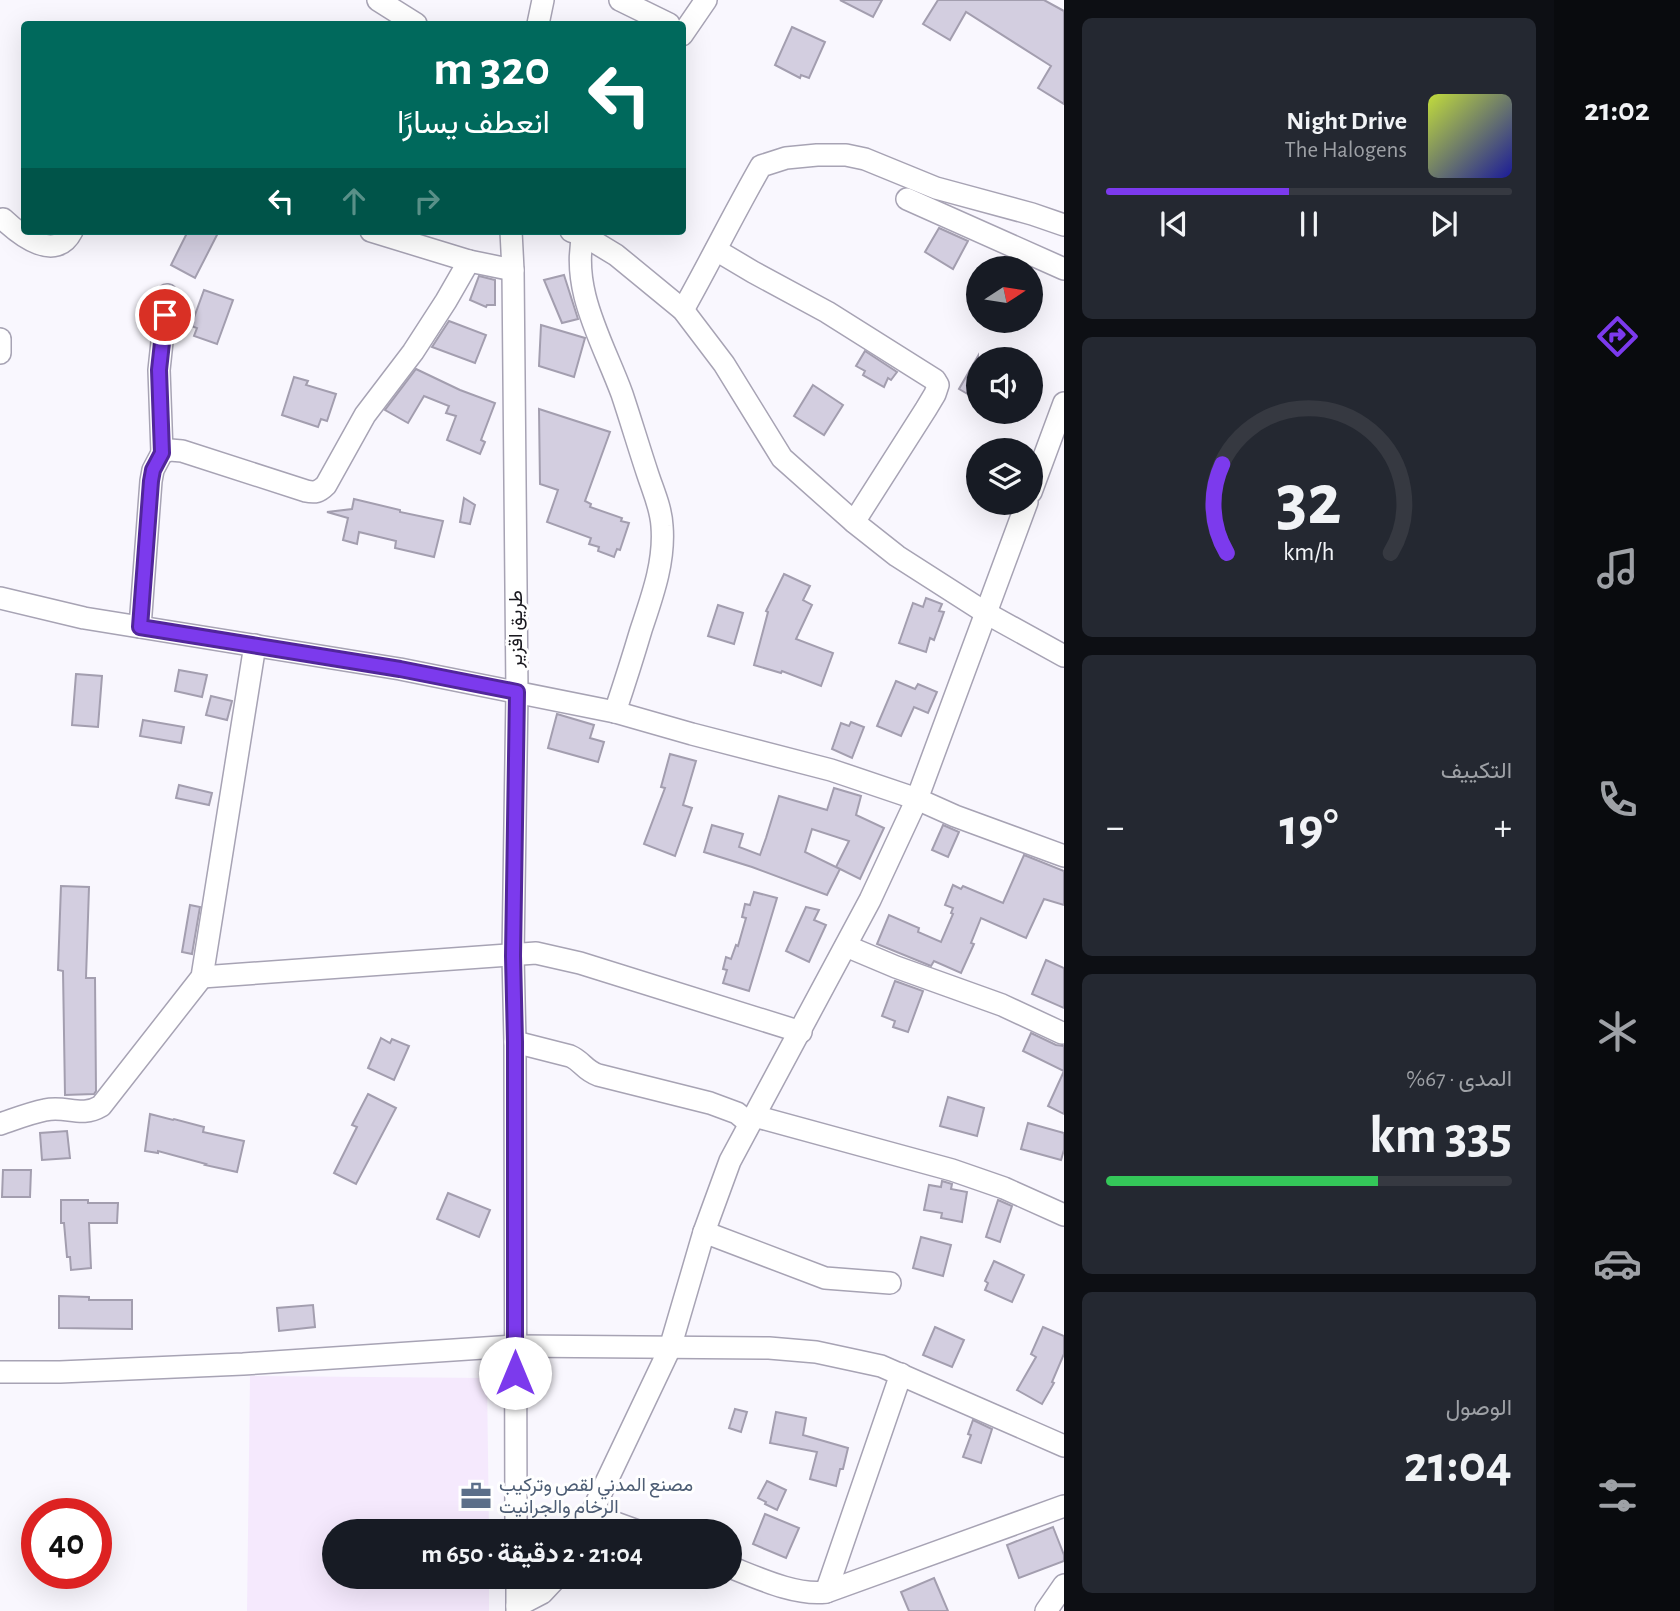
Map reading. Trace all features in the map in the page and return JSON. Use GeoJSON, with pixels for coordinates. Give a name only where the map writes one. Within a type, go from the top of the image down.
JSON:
{"type":"FeatureCollection","features":[{"type":"Feature","properties":{"kind":"street"},"geometry":{"type":"LineString","coordinates":[[378,0],[411,21]]}},
{"type":"Feature","properties":{"kind":"street"},"geometry":{"type":"LineString","coordinates":[[539,21],[543,0]]}},
{"type":"Feature","properties":{"kind":"street"},"geometry":{"type":"LineString","coordinates":[[620,0],[661,21]]}},
{"type":"Feature","properties":{"kind":"street"},"geometry":{"type":"LineString","coordinates":[[686,24],[706,0]]}},
{"type":"Feature","properties":{"kind":"street"},"geometry":{"type":"LineString","coordinates":[[683,310],[761,166],[786,158],[846,155],[865,159],[936,188],[1064,225]]}},
{"type":"Feature","properties":{"kind":"street"},"geometry":{"type":"LineString","coordinates":[[907,199],[1064,269]]}},
{"type":"Feature","properties":{"kind":"street"},"geometry":{"type":"LineString","coordinates":[[3,219],[21,233]]}},
{"type":"Feature","properties":{"kind":"street"},"geometry":{"type":"LineString","coordinates":[[24,235],[38,243],[56,246],[66,242],[70,235]]}},
{"type":"Feature","properties":{"kind":"street"},"geometry":{"type":"LineString","coordinates":[[384,235],[469,261],[513,270]]}},
{"type":"Feature","properties":{"kind":"street","name":"طريق اقزير"},"geometry":{"type":"LineString","coordinates":[[511,235],[517,692],[513,956],[516,1519]]}},
{"type":"Feature","properties":{"kind":"street"},"geometry":{"type":"LineString","coordinates":[[579,235],[581,282],[592,322],[622,394],[660,508],[662,529],[661,555],[653,594],[615,712]]}},
{"type":"Feature","properties":{"kind":"street"},"geometry":{"type":"LineString","coordinates":[[584,235],[617,255],[683,310],[724,364],[782,458],[854,523],[897,556],[986,612],[1064,656]]}},
{"type":"Feature","properties":{"kind":"street"},"geometry":{"type":"LineString","coordinates":[[716,250],[827,312],[935,380],[938,385],[854,523]]}},
{"type":"Feature","properties":{"kind":"street"},"geometry":{"type":"LineString","coordinates":[[162,453],[170,450],[182,451],[306,491],[314,493],[321,490],[365,415],[413,352],[469,261]]}},
{"type":"Feature","properties":{"kind":"street"},"geometry":{"type":"LineString","coordinates":[[140,627],[151,481],[153,470],[162,453],[159,370],[167,295]]}},
{"type":"Feature","properties":{"kind":"street"},"geometry":{"type":"LineString","coordinates":[[0,339],[0,353]]}},
{"type":"Feature","properties":{"kind":"street"},"geometry":{"type":"LineString","coordinates":[[1043,460],[1064,403]]}},
{"type":"Feature","properties":{"kind":"street"},"geometry":{"type":"LineString","coordinates":[[588,1519],[670,1348],[705,1232],[730,1161],[870,900],[917,799],[1022,515]]}},
{"type":"Feature","properties":{"kind":"street"},"geometry":{"type":"LineString","coordinates":[[0,598],[84,618],[400,669],[615,712],[831,770],[917,799],[1064,856]]}},
{"type":"Feature","properties":{"kind":"street"},"geometry":{"type":"LineString","coordinates":[[0,1124],[44,1110],[58,1108],[82,1112],[101,1106],[202,977],[255,645]]}},
{"type":"Feature","properties":{"kind":"street"},"geometry":{"type":"LineString","coordinates":[[846,946],[1002,1005],[1062,1033]]}},
{"type":"Feature","properties":{"kind":"street"},"geometry":{"type":"LineString","coordinates":[[202,977],[536,953],[568,959],[801,1032]]}},
{"type":"Feature","properties":{"kind":"street"},"geometry":{"type":"LineString","coordinates":[[515,1042],[576,1059],[598,1075],[710,1103],[752,1120],[952,1170],[1004,1188],[1064,1215]]}},
{"type":"Feature","properties":{"kind":"street"},"geometry":{"type":"LineString","coordinates":[[705,1232],[825,1278],[890,1283]]}},
{"type":"Feature","properties":{"kind":"street"},"geometry":{"type":"LineString","coordinates":[[0,1372],[243,1364],[515,1346],[769,1348],[816,1352],[881,1366],[1064,1446]]}},
{"type":"Feature","properties":{"kind":"street"},"geometry":{"type":"LineString","coordinates":[[826,1592],[901,1374]]}},
{"type":"Feature","properties":{"kind":"street"},"geometry":{"type":"LineString","coordinates":[[742,1571],[799,1591],[813,1594],[826,1592],[1064,1506]]}},
{"type":"Feature","properties":{"kind":"street"},"geometry":{"type":"LineString","coordinates":[[1046,1611],[1064,1585]]}},
{"type":"Feature","properties":{"kind":"street"},"geometry":{"type":"LineString","coordinates":[[517,1589],[517,1608]]}},
{"type":"Feature","properties":{"kind":"street"},"geometry":{"type":"LineString","coordinates":[[517,1608],[546,1589]]}},
{"type":"Feature","properties":{"kind":"shaded area"},"geometry":{"type":"Polygon","coordinates":[[[250,1376],[487,1378],[489,1519],[322,1519],[322,1589],[489,1589],[489,1611],[247,1611],[250,1376]]]}},
{"type":"Feature","properties":{"kind":"building"},"geometry":{"type":"Polygon","coordinates":[[[840,0],[882,0],[873,17],[840,0]]]}},
{"type":"Feature","properties":{"kind":"building"},"geometry":{"type":"Polygon","coordinates":[[[938,0],[1044,0],[1064,11],[1064,104],[1038,88],[1051,66],[966,12],[950,40],[923,24],[938,0]]]}},
{"type":"Feature","properties":{"kind":"building"},"geometry":{"type":"Polygon","coordinates":[[[792,27],[825,42],[809,78],[801,75],[800,78],[775,65],[792,27]]]}},
{"type":"Feature","properties":{"kind":"building"},"geometry":{"type":"Polygon","coordinates":[[[939,228],[968,241],[953,269],[925,252],[939,228]]]}},
{"type":"Feature","properties":{"kind":"building"},"geometry":{"type":"Polygon","coordinates":[[[186,235],[217,235],[195,278],[171,265],[186,235]]]}},
{"type":"Feature","properties":{"kind":"building"},"geometry":{"type":"Polygon","coordinates":[[[564,275],[578,319],[562,323],[544,280],[564,275]]]}},
{"type":"Feature","properties":{"kind":"building"},"geometry":{"type":"Polygon","coordinates":[[[479,276],[495,280],[495,305],[486,307],[470,300],[479,276]]]}},
{"type":"Feature","properties":{"kind":"building"},"geometry":{"type":"Polygon","coordinates":[[[204,290],[233,300],[217,344],[194,336],[197,328],[191,326],[204,290]]]}},
{"type":"Feature","properties":{"kind":"building"},"geometry":{"type":"Polygon","coordinates":[[[449,321],[486,335],[475,363],[432,347],[449,321]]]}},
{"type":"Feature","properties":{"kind":"building"},"geometry":{"type":"Polygon","coordinates":[[[541,325],[585,338],[574,377],[539,366],[541,325]]]}},
{"type":"Feature","properties":{"kind":"building"},"geometry":{"type":"Polygon","coordinates":[[[865,351],[897,372],[891,380],[888,378],[884,387],[863,375],[865,371],[856,366],[865,351]]]}},
{"type":"Feature","properties":{"kind":"building"},"geometry":{"type":"Polygon","coordinates":[[[416,369],[495,403],[481,440],[485,442],[480,454],[447,440],[456,416],[446,413],[449,406],[424,396],[408,423],[385,410],[416,369]]]}},
{"type":"Feature","properties":{"kind":"building"},"geometry":{"type":"Polygon","coordinates":[[[294,377],[308,381],[306,385],[336,394],[327,421],[321,419],[318,427],[282,415],[294,377]]]}},
{"type":"Feature","properties":{"kind":"building"},"geometry":{"type":"Polygon","coordinates":[[[966,377],[966,393],[959,389],[966,377]]]}},
{"type":"Feature","properties":{"kind":"building"},"geometry":{"type":"Polygon","coordinates":[[[813,385],[843,405],[824,435],[794,416],[813,385]]]}},
{"type":"Feature","properties":{"kind":"building"},"geometry":{"type":"Polygon","coordinates":[[[539,409],[610,432],[585,501],[591,504],[590,507],[629,523],[620,550],[617,549],[614,557],[589,544],[591,538],[547,522],[558,490],[540,484],[539,409]]]}},
{"type":"Feature","properties":{"kind":"building"},"geometry":{"type":"Polygon","coordinates":[[[464,498],[475,505],[470,524],[460,522],[464,498]]]}},
{"type":"Feature","properties":{"kind":"building"},"geometry":{"type":"Polygon","coordinates":[[[354,499],[443,521],[434,557],[395,548],[396,541],[359,532],[357,544],[343,540],[348,518],[327,512],[352,509],[354,499]]]}},
{"type":"Feature","properties":{"kind":"building"},"geometry":{"type":"Polygon","coordinates":[[[784,574],[810,586],[803,600],[812,605],[796,639],[833,653],[821,686],[782,671],[781,673],[754,665],[768,612],[766,611],[784,574]]]}},
{"type":"Feature","properties":{"kind":"building"},"geometry":{"type":"Polygon","coordinates":[[[926,598],[942,604],[939,611],[944,612],[934,640],[930,638],[926,652],[899,643],[913,603],[923,607],[926,598]]]}},
{"type":"Feature","properties":{"kind":"building"},"geometry":{"type":"Polygon","coordinates":[[[718,605],[743,613],[734,644],[708,636],[718,605]]]}},
{"type":"Feature","properties":{"kind":"building"},"geometry":{"type":"Polygon","coordinates":[[[179,670],[207,675],[202,697],[175,691],[179,670]]]}},
{"type":"Feature","properties":{"kind":"building"},"geometry":{"type":"Polygon","coordinates":[[[76,674],[102,676],[98,727],[72,725],[76,674]]]}},
{"type":"Feature","properties":{"kind":"building"},"geometry":{"type":"Polygon","coordinates":[[[896,681],[915,689],[918,684],[937,692],[928,713],[914,707],[901,736],[877,726],[896,681]]]}},
{"type":"Feature","properties":{"kind":"building"},"geometry":{"type":"Polygon","coordinates":[[[211,696],[232,701],[227,720],[206,715],[211,696]]]}},
{"type":"Feature","properties":{"kind":"building"},"geometry":{"type":"Polygon","coordinates":[[[557,714],[594,725],[590,738],[604,742],[598,762],[548,748],[557,714]]]}},
{"type":"Feature","properties":{"kind":"building"},"geometry":{"type":"Polygon","coordinates":[[[143,720],[184,727],[181,743],[140,736],[143,720]]]}},
{"type":"Feature","properties":{"kind":"building"},"geometry":{"type":"Polygon","coordinates":[[[851,722],[864,727],[852,758],[832,749],[841,723],[849,726],[851,722]]]}},
{"type":"Feature","properties":{"kind":"building"},"geometry":{"type":"Polygon","coordinates":[[[670,754],[696,761],[683,805],[692,808],[675,856],[644,844],[665,788],[661,787],[670,754]]]}},
{"type":"Feature","properties":{"kind":"building"},"geometry":{"type":"Polygon","coordinates":[[[179,785],[212,793],[209,805],[176,798],[179,785]]]}},
{"type":"Feature","properties":{"kind":"building"},"geometry":{"type":"Polygon","coordinates":[[[834,788],[861,796],[856,815],[884,828],[860,879],[840,869],[827,895],[704,852],[712,825],[743,834],[739,847],[760,855],[779,796],[827,810],[834,788]],[[812,829],[805,852],[840,869],[836,867],[849,841],[812,829]]]}},
{"type":"Feature","properties":{"kind":"building"},"geometry":{"type":"Polygon","coordinates":[[[943,825],[959,832],[948,857],[932,850],[943,825]]]}},
{"type":"Feature","properties":{"kind":"building"},"geometry":{"type":"Polygon","coordinates":[[[1024,855],[1064,871],[1064,905],[1044,899],[1026,938],[981,918],[971,943],[974,944],[961,973],[934,961],[931,966],[877,944],[889,915],[919,928],[918,932],[941,942],[953,914],[953,908],[945,905],[953,885],[961,889],[963,886],[1003,903],[1024,855]]]}},
{"type":"Feature","properties":{"kind":"building"},"geometry":{"type":"Polygon","coordinates":[[[61,886],[89,887],[86,978],[95,978],[94,1094],[65,1095],[63,971],[58,970],[61,886]]]}},
{"type":"Feature","properties":{"kind":"building"},"geometry":{"type":"Polygon","coordinates":[[[754,892],[777,898],[749,991],[723,983],[727,970],[723,969],[726,957],[731,959],[736,945],[738,946],[746,918],[742,917],[745,904],[750,905],[754,892]]]}},
{"type":"Feature","properties":{"kind":"building"},"geometry":{"type":"Polygon","coordinates":[[[190,905],[200,907],[192,954],[182,952],[190,905]]]}},
{"type":"Feature","properties":{"kind":"building"},"geometry":{"type":"Polygon","coordinates":[[[806,907],[819,910],[814,920],[826,925],[809,962],[786,951],[806,907]]]}},
{"type":"Feature","properties":{"kind":"building"},"geometry":{"type":"Polygon","coordinates":[[[1046,960],[1064,968],[1064,1008],[1032,994],[1046,960]]]}},
{"type":"Feature","properties":{"kind":"building"},"geometry":{"type":"Polygon","coordinates":[[[895,981],[923,991],[908,1032],[893,1027],[895,1021],[882,1016],[895,981]]]}},
{"type":"Feature","properties":{"kind":"building"},"geometry":{"type":"Polygon","coordinates":[[[1031,1033],[1064,1046],[1064,1071],[1023,1051],[1031,1033]]]}},
{"type":"Feature","properties":{"kind":"building"},"geometry":{"type":"Polygon","coordinates":[[[381,1038],[390,1043],[392,1039],[409,1046],[394,1080],[368,1068],[381,1038]]]}},
{"type":"Feature","properties":{"kind":"building"},"geometry":{"type":"Polygon","coordinates":[[[1064,1071],[1064,1114],[1048,1106],[1064,1071]]]}},
{"type":"Feature","properties":{"kind":"building"},"geometry":{"type":"Polygon","coordinates":[[[368,1094],[396,1108],[356,1184],[334,1173],[357,1127],[352,1125],[368,1094]]]}},
{"type":"Feature","properties":{"kind":"building"},"geometry":{"type":"Polygon","coordinates":[[[948,1097],[984,1108],[977,1136],[940,1126],[948,1097]]]}},
{"type":"Feature","properties":{"kind":"building"},"geometry":{"type":"Polygon","coordinates":[[[150,1114],[204,1127],[203,1132],[244,1141],[237,1172],[158,1151],[145,1151],[150,1114]]]}},
{"type":"Feature","properties":{"kind":"building"},"geometry":{"type":"Polygon","coordinates":[[[1028,1123],[1064,1133],[1061,1160],[1021,1149],[1028,1123]]]}},
{"type":"Feature","properties":{"kind":"building"},"geometry":{"type":"Polygon","coordinates":[[[67,1131],[70,1158],[42,1160],[40,1133],[67,1131]]]}},
{"type":"Feature","properties":{"kind":"building"},"geometry":{"type":"Polygon","coordinates":[[[3,1170],[31,1170],[30,1197],[2,1197],[3,1170]]]}},
{"type":"Feature","properties":{"kind":"building"},"geometry":{"type":"Polygon","coordinates":[[[942,1181],[952,1184],[951,1189],[967,1192],[962,1222],[941,1218],[942,1213],[924,1210],[929,1185],[941,1187],[942,1181]]]}},
{"type":"Feature","properties":{"kind":"building"},"geometry":{"type":"Polygon","coordinates":[[[448,1193],[490,1210],[479,1237],[437,1219],[448,1193]]]}},
{"type":"Feature","properties":{"kind":"building"},"geometry":{"type":"Polygon","coordinates":[[[61,1200],[118,1203],[117,1223],[89,1223],[91,1268],[71,1270],[64,1223],[61,1223],[61,1200]]]}},
{"type":"Feature","properties":{"kind":"building"},"geometry":{"type":"Polygon","coordinates":[[[998,1200],[1012,1206],[1000,1242],[986,1237],[998,1200]]]}},
{"type":"Feature","properties":{"kind":"building"},"geometry":{"type":"Polygon","coordinates":[[[921,1237],[951,1245],[943,1276],[913,1268],[921,1237]]]}},
{"type":"Feature","properties":{"kind":"building"},"geometry":{"type":"Polygon","coordinates":[[[994,1261],[1024,1275],[1012,1302],[985,1290],[988,1283],[985,1281],[994,1261]]]}},
{"type":"Feature","properties":{"kind":"building"},"geometry":{"type":"Polygon","coordinates":[[[59,1296],[89,1297],[89,1300],[132,1300],[132,1329],[59,1328],[59,1296]]]}},
{"type":"Feature","properties":{"kind":"building"},"geometry":{"type":"Polygon","coordinates":[[[313,1305],[315,1327],[279,1331],[277,1308],[313,1305]]]}},
{"type":"Feature","properties":{"kind":"building"},"geometry":{"type":"Polygon","coordinates":[[[935,1327],[964,1340],[952,1367],[923,1355],[935,1327]]]}},
{"type":"Feature","properties":{"kind":"building"},"geometry":{"type":"Polygon","coordinates":[[[1043,1327],[1064,1336],[1064,1354],[1052,1382],[1054,1383],[1042,1404],[1017,1390],[1036,1357],[1031,1354],[1043,1327]]]}},
{"type":"Feature","properties":{"kind":"building"},"geometry":{"type":"Polygon","coordinates":[[[735,1409],[747,1412],[741,1432],[729,1428],[735,1409]]]}},
{"type":"Feature","properties":{"kind":"building"},"geometry":{"type":"Polygon","coordinates":[[[776,1412],[806,1418],[803,1435],[848,1448],[836,1486],[810,1479],[817,1452],[770,1443],[776,1412]]]}},
{"type":"Feature","properties":{"kind":"building"},"geometry":{"type":"Polygon","coordinates":[[[973,1420],[992,1429],[981,1463],[963,1457],[973,1420]]]}},
{"type":"Feature","properties":{"kind":"building"},"geometry":{"type":"Polygon","coordinates":[[[767,1481],[786,1490],[777,1510],[758,1498],[767,1481]]]}},
{"type":"Feature","properties":{"kind":"building"},"geometry":{"type":"Polygon","coordinates":[[[765,1514],[799,1528],[786,1558],[753,1544],[765,1514]]]}},
{"type":"Feature","properties":{"kind":"building"},"geometry":{"type":"Polygon","coordinates":[[[1053,1527],[1064,1561],[1019,1578],[1007,1545],[1053,1527]]]}},
{"type":"Feature","properties":{"kind":"building"},"geometry":{"type":"Polygon","coordinates":[[[934,1578],[948,1611],[909,1611],[901,1592],[934,1578]]]}},
{"type":"Feature","properties":{"kind":"place","name":"مصنع المدني لقص وتركيب الرخام والجرانيت"},"geometry":{"type":"Point","coordinates":[476,1496]}},
{"type":"Feature","properties":{"kind":"route"},"geometry":{"type":"LineString","coordinates":[[165,315],[159,370],[162,453],[153,470],[151,481],[140,627],[400,669],[517,692],[513,956],[515,1373]]}}]}
